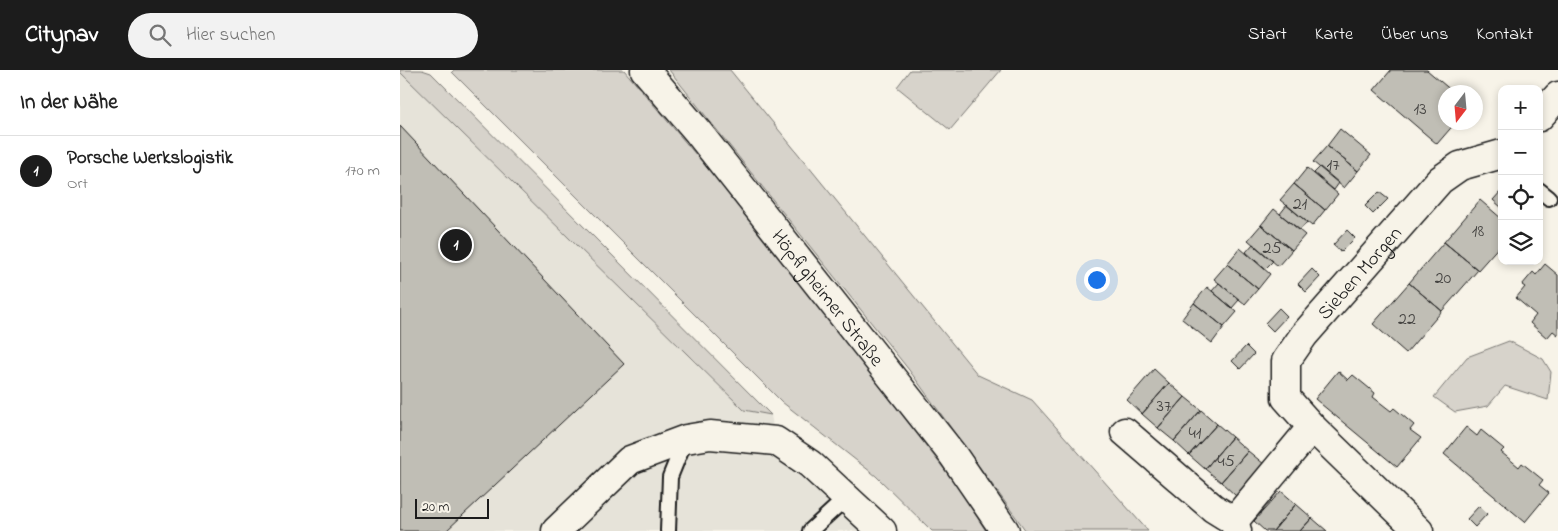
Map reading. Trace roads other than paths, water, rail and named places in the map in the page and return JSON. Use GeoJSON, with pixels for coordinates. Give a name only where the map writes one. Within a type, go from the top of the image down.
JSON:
{"type":"FeatureCollection","features":[{"type":"Feature","properties":{"kind":"street","name":"Höpfigheimer Straße"},"geometry":{"type":"LineString","coordinates":[[645,70],[698,132],[954,455],[1004,531]]}},
{"type":"Feature","properties":{"kind":"street"},"geometry":{"type":"LineString","coordinates":[[1543,113],[1558,96]]}},
{"type":"Feature","properties":{"kind":"street","name":"Sieben Morgen"},"geometry":{"type":"LineString","coordinates":[[1420,531],[1312,427],[1286,398],[1286,361],[1304,335],[1440,180],[1460,166],[1498,155]]}},
{"type":"Feature","properties":{"kind":"street"},"geometry":{"type":"LineString","coordinates":[[1125,432],[1236,526],[1312,427]]}},
{"type":"Feature","properties":{"kind":"street"},"geometry":{"type":"LineString","coordinates":[[556,531],[630,460],[686,440],[710,435],[776,441],[810,464],[882,531]]}},
{"type":"Feature","properties":{"kind":"lane"},"geometry":{"type":"LineString","coordinates":[[668,531],[670,477],[686,440]]}},
{"type":"Feature","properties":{"kind":"lane"},"geometry":{"type":"LineString","coordinates":[[810,531],[846,498]]}},
{"type":"Feature","properties":{"kind":"place","name":"Porsche Werkslogistik"},"geometry":{"type":"Point","coordinates":[456,245]}}]}
